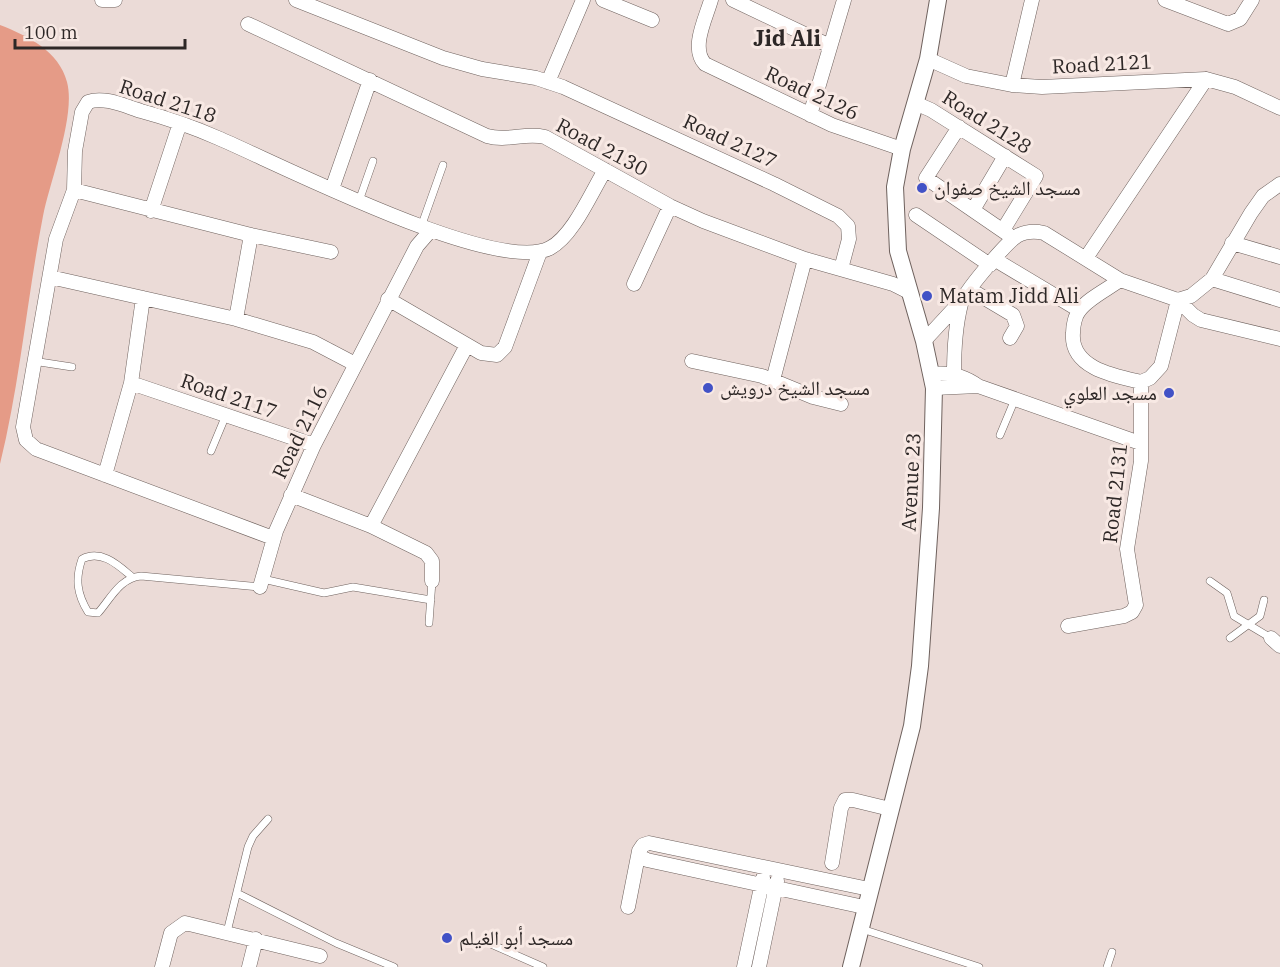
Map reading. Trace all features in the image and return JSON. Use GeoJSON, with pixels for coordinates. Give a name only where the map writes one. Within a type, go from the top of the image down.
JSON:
{"type":"FeatureCollection","features":[{"type":"Feature","properties":{"kind":"street"},"geometry":{"type":"LineString","coordinates":[[102,0],[115,0]]}},
{"type":"Feature","properties":{"kind":"street","name":"Road 2127"},"geometry":{"type":"LineString","coordinates":[[296,0],[315,4],[443,58],[468,66],[548,82],[709,152],[844,220],[850,232],[841,269]]}},
{"type":"Feature","properties":{"kind":"street"},"geometry":{"type":"LineString","coordinates":[[548,82],[583,0]]}},
{"type":"Feature","properties":{"kind":"street"},"geometry":{"type":"LineString","coordinates":[[603,0],[652,20]]}},
{"type":"Feature","properties":{"kind":"street","name":"Road 2126"},"geometry":{"type":"LineString","coordinates":[[711,0],[698,47],[702,60],[810,115],[855,135],[902,149]]}},
{"type":"Feature","properties":{"kind":"street"},"geometry":{"type":"LineString","coordinates":[[733,0],[830,46]]}},
{"type":"Feature","properties":{"kind":"street"},"geometry":{"type":"LineString","coordinates":[[810,115],[844,0]]}},
{"type":"Feature","properties":{"kind":"street","name":"Avenue 23"},"geometry":{"type":"LineString","coordinates":[[851,967],[864,907],[912,726],[920,666],[932,508],[933,381],[903,270],[894,208],[902,149],[928,58],[938,0]]}},
{"type":"Feature","properties":{"kind":"street"},"geometry":{"type":"LineString","coordinates":[[1012,85],[1032,0]]}},
{"type":"Feature","properties":{"kind":"street"},"geometry":{"type":"LineString","coordinates":[[1166,0],[1223,23],[1237,22],[1252,0]]}},
{"type":"Feature","properties":{"kind":"street","name":"Road 2130"},"geometry":{"type":"LineString","coordinates":[[248,24],[487,136],[502,139],[532,135],[545,137],[670,206],[805,259],[876,279],[909,292]]}},
{"type":"Feature","properties":{"kind":"street","name":"Road 2121"},"geometry":{"type":"LineString","coordinates":[[928,58],[966,76],[1012,85],[1042,87],[1206,80],[1235,87],[1279,107]]}},
{"type":"Feature","properties":{"kind":"street"},"geometry":{"type":"LineString","coordinates":[[332,189],[370,80]]}},
{"type":"Feature","properties":{"kind":"street"},"geometry":{"type":"LineString","coordinates":[[1086,258],[1206,80]]}},
{"type":"Feature","properties":{"kind":"street","name":"Road 2118"},"geometry":{"type":"LineString","coordinates":[[273,538],[36,449],[26,440],[23,427],[33,361],[56,239],[74,190],[75,151],[82,112],[88,102],[105,100],[180,123],[425,229],[516,252],[540,252]]}},
{"type":"Feature","properties":{"kind":"street","name":"Road 2128"},"geometry":{"type":"LineString","coordinates":[[915,103],[959,127],[1036,178],[1008,234]]}},
{"type":"Feature","properties":{"kind":"street"},"geometry":{"type":"LineString","coordinates":[[151,211],[180,123]]}},
{"type":"Feature","properties":{"kind":"street"},"geometry":{"type":"LineString","coordinates":[[959,127],[927,178],[1008,234],[1036,231],[1086,258],[1120,280],[1178,300],[1201,320],[1280,339]]}},
{"type":"Feature","properties":{"kind":"street"},"geometry":{"type":"LineString","coordinates":[[973,210],[1005,156]]}},
{"type":"Feature","properties":{"kind":"street"},"geometry":{"type":"LineString","coordinates":[[388,299],[467,345],[491,356],[505,347],[540,252],[559,242],[566,235],[604,170]]}},
{"type":"Feature","properties":{"kind":"street"},"geometry":{"type":"LineString","coordinates":[[1178,300],[1191,296],[1212,279],[1232,243],[1263,196],[1280,184]]}},
{"type":"Feature","properties":{"kind":"street"},"geometry":{"type":"LineString","coordinates":[[74,190],[151,211],[331,252]]}},
{"type":"Feature","properties":{"kind":"street"},"geometry":{"type":"LineString","coordinates":[[634,284],[670,206]]}},
{"type":"Feature","properties":{"kind":"street"},"geometry":{"type":"LineString","coordinates":[[916,215],[992,262],[1079,310]]}},
{"type":"Feature","properties":{"kind":"street","name":"Road 2116"},"geometry":{"type":"LineString","coordinates":[[262,583],[273,538],[314,445],[425,229]]}},
{"type":"Feature","properties":{"kind":"street"},"geometry":{"type":"LineString","coordinates":[[924,341],[961,301],[992,262],[1008,234]]}},
{"type":"Feature","properties":{"kind":"street"},"geometry":{"type":"LineString","coordinates":[[236,319],[251,235]]}},
{"type":"Feature","properties":{"kind":"street"},"geometry":{"type":"LineString","coordinates":[[1232,243],[1280,257]]}},
{"type":"Feature","properties":{"kind":"street"},"geometry":{"type":"LineString","coordinates":[[773,380],[805,259]]}},
{"type":"Feature","properties":{"kind":"street"},"geometry":{"type":"LineString","coordinates":[[876,279],[903,270]]}},
{"type":"Feature","properties":{"kind":"street"},"geometry":{"type":"LineString","coordinates":[[50,276],[236,319],[312,342],[355,364]]}},
{"type":"Feature","properties":{"kind":"street"},"geometry":{"type":"LineString","coordinates":[[1212,279],[1280,300]]}},
{"type":"Feature","properties":{"kind":"street"},"geometry":{"type":"LineString","coordinates":[[1120,280],[1079,310],[1073,325],[1072,341],[1077,355],[1112,376],[1141,382],[1150,378],[1161,366],[1178,300]]}},
{"type":"Feature","properties":{"kind":"street"},"geometry":{"type":"LineString","coordinates":[[970,290],[1014,315],[1017,326],[1010,338]]}},
{"type":"Feature","properties":{"kind":"street"},"geometry":{"type":"LineString","coordinates":[[105,475],[131,383],[143,298]]}},
{"type":"Feature","properties":{"kind":"street"},"geometry":{"type":"LineString","coordinates":[[954,374],[954,351],[961,301]]}},
{"type":"Feature","properties":{"kind":"street"},"geometry":{"type":"LineString","coordinates":[[371,526],[467,345]]}},
{"type":"Feature","properties":{"kind":"street"},"geometry":{"type":"LineString","coordinates":[[692,362],[773,380],[813,397],[841,404]]}},
{"type":"Feature","properties":{"kind":"street"},"geometry":{"type":"LineString","coordinates":[[933,381],[954,374],[978,386],[1140,443]]}},
{"type":"Feature","properties":{"kind":"street"},"geometry":{"type":"LineString","coordinates":[[933,381],[978,386]]}},
{"type":"Feature","properties":{"kind":"street","name":"Road 2131"},"geometry":{"type":"LineString","coordinates":[[1068,626],[1124,616],[1132,612],[1136,605],[1127,549],[1139,485],[1141,382]]}},
{"type":"Feature","properties":{"kind":"street","name":"Road 2117"},"geometry":{"type":"LineString","coordinates":[[131,383],[314,445]]}},
{"type":"Feature","properties":{"kind":"street"},"geometry":{"type":"LineString","coordinates":[[291,495],[371,526],[426,553],[432,561],[432,581]]}},
{"type":"Feature","properties":{"kind":"street"},"geometry":{"type":"LineString","coordinates":[[832,863],[841,808],[845,801],[853,800],[890,809]]}},
{"type":"Feature","properties":{"kind":"street"},"geometry":{"type":"LineString","coordinates":[[628,907],[639,851],[643,845],[649,843],[869,889]]}},
{"type":"Feature","properties":{"kind":"street"},"geometry":{"type":"LineString","coordinates":[[639,851],[644,859],[864,907]]}},
{"type":"Feature","properties":{"kind":"street"},"geometry":{"type":"LineString","coordinates":[[690,870],[694,852]]}},
{"type":"Feature","properties":{"kind":"street"},"geometry":{"type":"LineString","coordinates":[[759,967],[769,886],[765,868]]}},
{"type":"Feature","properties":{"kind":"street"},"geometry":{"type":"LineString","coordinates":[[744,967],[748,946],[769,886],[780,871]]}},
{"type":"Feature","properties":{"kind":"street"},"geometry":{"type":"LineString","coordinates":[[162,967],[171,933],[177,926],[186,923],[320,956]]}},
{"type":"Feature","properties":{"kind":"street"},"geometry":{"type":"LineString","coordinates":[[249,967],[256,939]]}},
{"type":"Feature","properties":{"kind":"street"},"geometry":{"type":"LineString","coordinates":[[748,946],[763,949]]}},
{"type":"Feature","properties":{"kind":"lane"},"geometry":{"type":"LineString","coordinates":[[359,201],[373,161]]}},
{"type":"Feature","properties":{"kind":"lane"},"geometry":{"type":"LineString","coordinates":[[425,229],[443,165]]}},
{"type":"Feature","properties":{"kind":"lane"},"geometry":{"type":"LineString","coordinates":[[33,361],[72,367]]}},
{"type":"Feature","properties":{"kind":"lane"},"geometry":{"type":"LineString","coordinates":[[1000,435],[1015,399]]}},
{"type":"Feature","properties":{"kind":"lane"},"geometry":{"type":"LineString","coordinates":[[211,450],[226,415]]}},
{"type":"Feature","properties":{"kind":"lane"},"geometry":{"type":"LineString","coordinates":[[131,576],[114,591],[98,613],[88,612],[81,601],[76,585],[82,559],[87,556],[114,561],[131,576],[262,583],[324,593],[352,587],[431,600]]}},
{"type":"Feature","properties":{"kind":"lane"},"geometry":{"type":"LineString","coordinates":[[429,623],[432,581]]}},
{"type":"Feature","properties":{"kind":"lane"},"geometry":{"type":"LineString","coordinates":[[1210,581],[1227,593],[1234,616],[1275,642]]}},
{"type":"Feature","properties":{"kind":"lane"},"geometry":{"type":"LineString","coordinates":[[1230,638],[1260,616],[1264,600]]}},
{"type":"Feature","properties":{"kind":"lane"},"geometry":{"type":"LineString","coordinates":[[227,932],[239,894],[248,847],[260,827],[268,819]]}},
{"type":"Feature","properties":{"kind":"lane"},"geometry":{"type":"LineString","coordinates":[[239,894],[336,942],[394,967]]}},
{"type":"Feature","properties":{"kind":"lane"},"geometry":{"type":"LineString","coordinates":[[859,928],[975,966]]}},
{"type":"Feature","properties":{"kind":"lane"},"geometry":{"type":"LineString","coordinates":[[484,941],[543,967]]}},
{"type":"Feature","properties":{"kind":"lane"},"geometry":{"type":"LineString","coordinates":[[1107,967],[1112,952]]}},
{"type":"Feature","properties":{"kind":"shaded area"},"geometry":{"type":"Polygon","coordinates":[[[0,25],[21,34],[50,53],[63,71],[69,96],[65,130],[43,216],[13,403],[0,464],[0,25]]]}},
{"type":"Feature","properties":{"kind":"place","name":"مسجد الشيخ صفوان"},"geometry":{"type":"Point","coordinates":[922,188]}},
{"type":"Feature","properties":{"kind":"place","name":"Matam Jidd Ali"},"geometry":{"type":"Point","coordinates":[927,296]}},
{"type":"Feature","properties":{"kind":"place","name":"مسجد الشيخ درويش"},"geometry":{"type":"Point","coordinates":[708,388]}},
{"type":"Feature","properties":{"kind":"place","name":"مسجد العلوي"},"geometry":{"type":"Point","coordinates":[1169,393]}},
{"type":"Feature","properties":{"kind":"place","name":"مسجد أبو الغيلم"},"geometry":{"type":"Point","coordinates":[447,938]}},
{"type":"Feature","properties":{"kind":"district","name":"Jid Ali"},"geometry":{"type":"Point","coordinates":[787,38]}}]}
